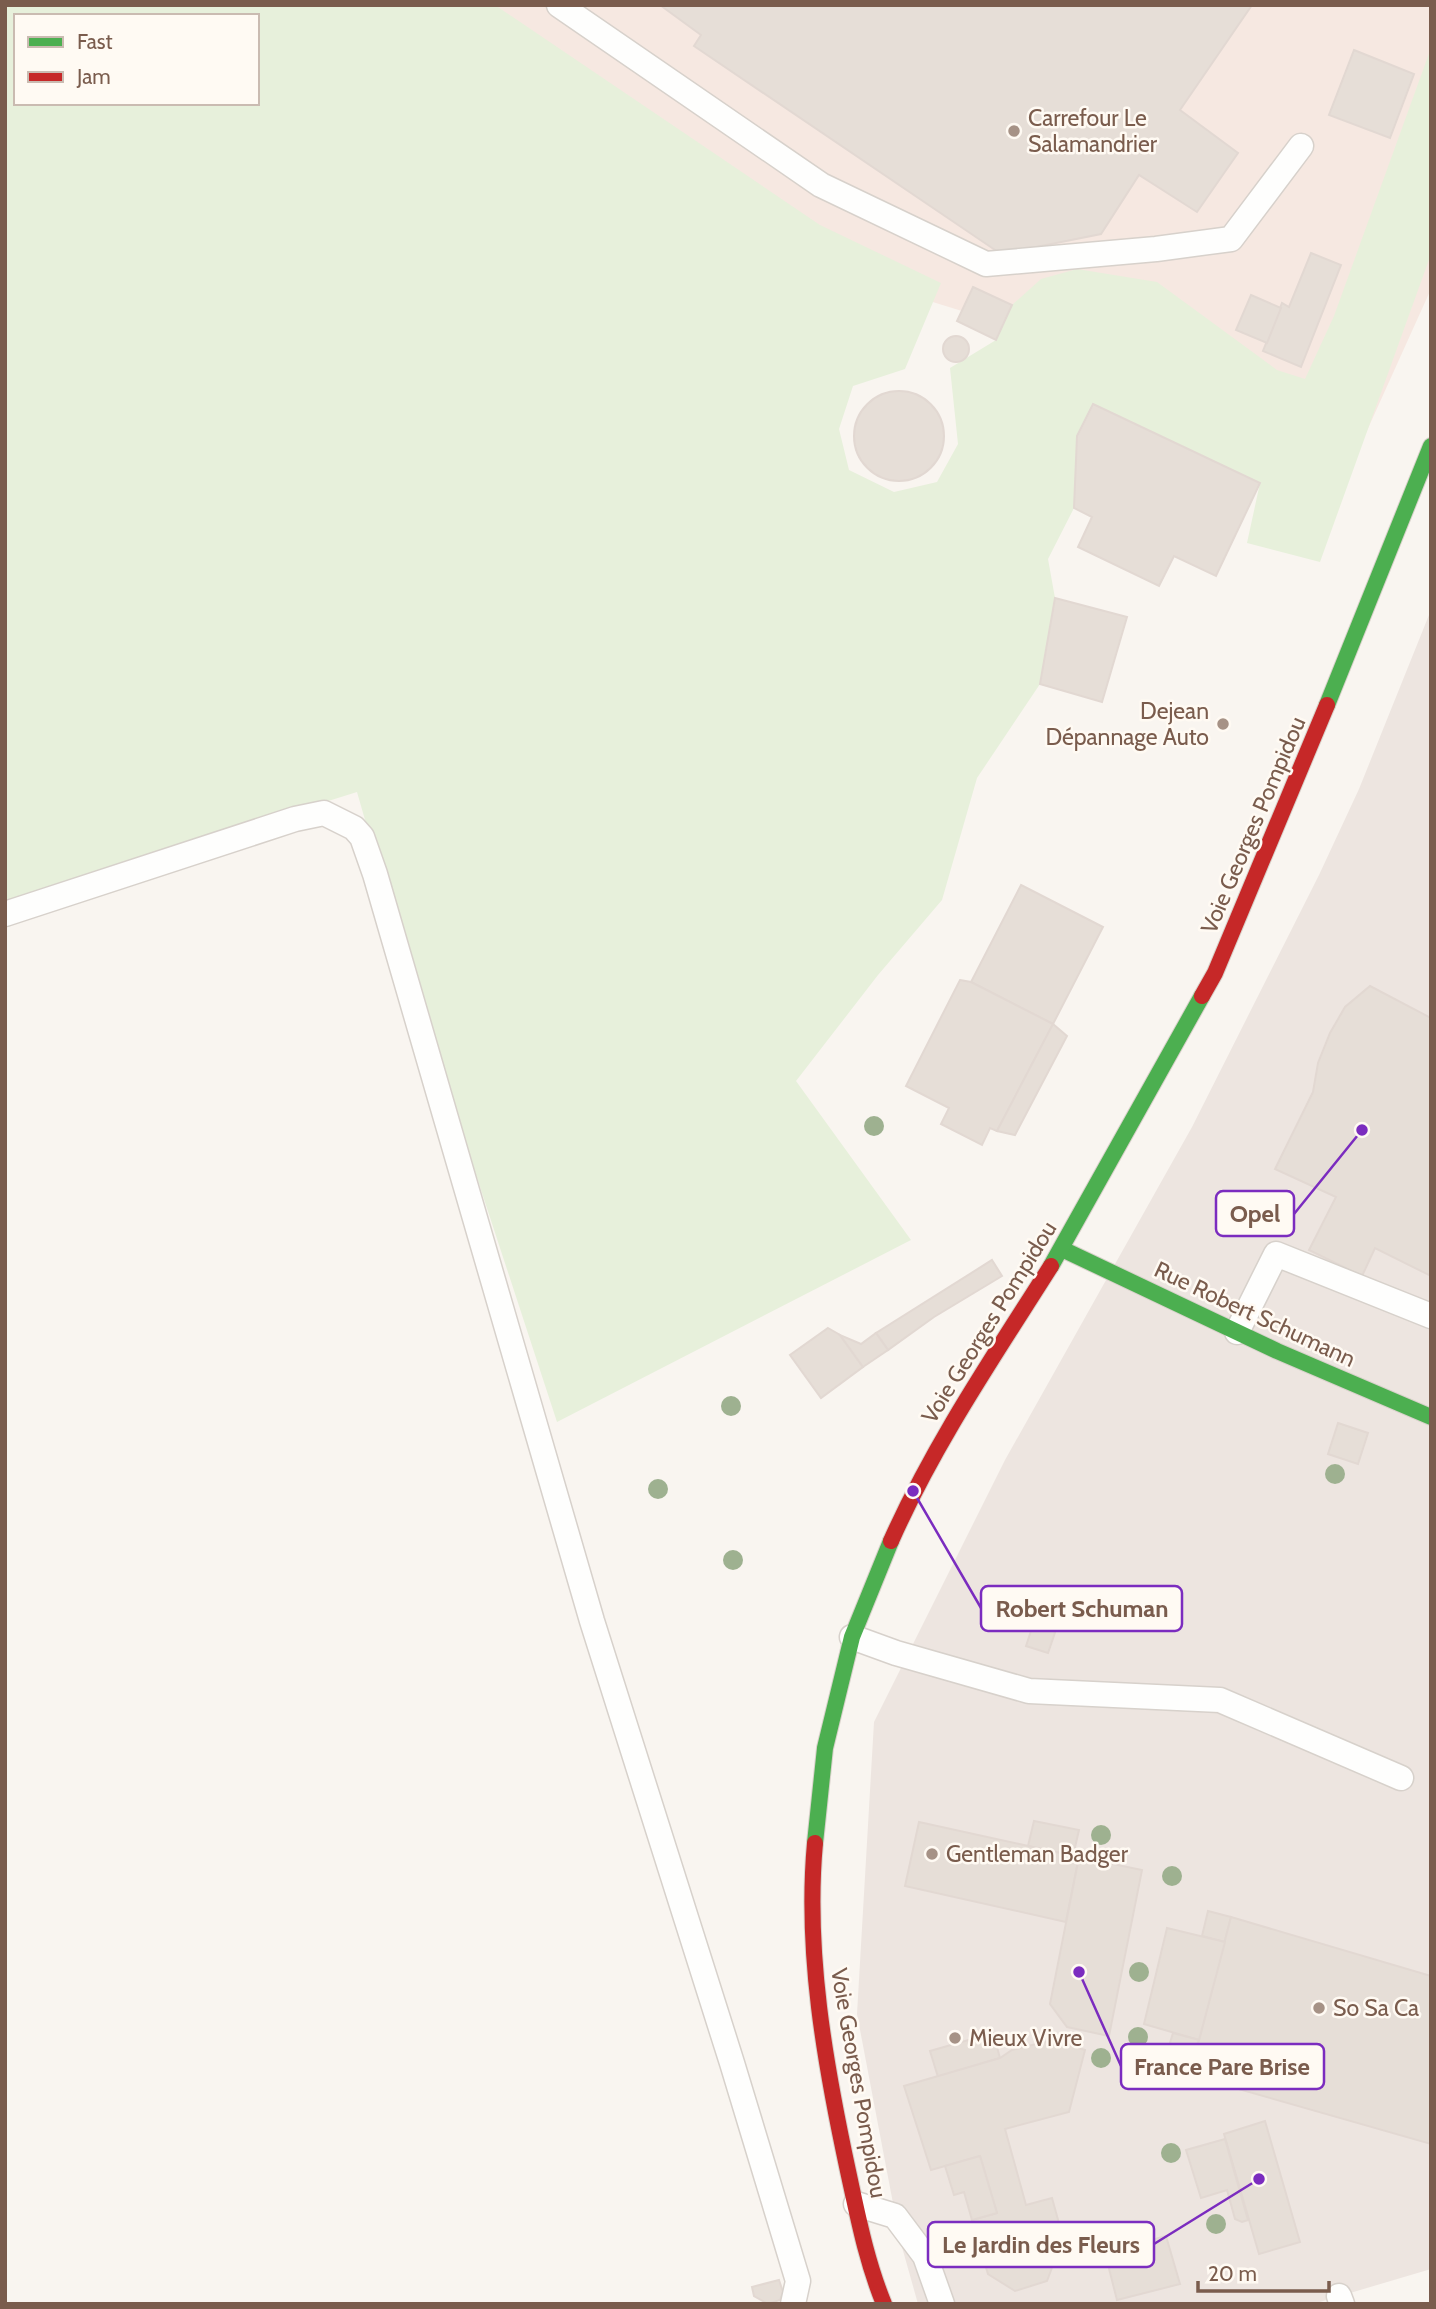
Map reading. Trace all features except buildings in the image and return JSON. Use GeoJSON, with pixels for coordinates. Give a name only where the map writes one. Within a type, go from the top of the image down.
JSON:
{"type":"FeatureCollection","features":[{"type":"Feature","properties":{"kind":"main road","name":"Voie Georges Pompidou"},"geometry":{"type":"LineString","coordinates":[[884,2304],[870,2270],[841,2133],[818,2004],[811,1888],[825,1748],[852,1637],[913,1491],[969,1395],[1062,1249],[1215,974],[1428,461]]}},
{"type":"Feature","properties":{"kind":"main road","name":"Rue Robert Schumann"},"geometry":{"type":"LineString","coordinates":[[1062,1249],[1278,1352],[1431,1417]]}},
{"type":"Feature","properties":{"kind":"main road"},"geometry":{"type":"LineString","coordinates":[[862,2292],[870,2270]]}},
{"type":"Feature","properties":{"kind":"lane"},"geometry":{"type":"LineString","coordinates":[[559,5],[821,186],[986,264],[1231,239],[1301,146]]}},
{"type":"Feature","properties":{"kind":"lane"},"geometry":{"type":"LineString","coordinates":[[5,914],[295,819],[324,813],[354,828],[362,837],[592,1621],[733,2063],[798,2281],[793,2304]]}},
{"type":"Feature","properties":{"kind":"lane"},"geometry":{"type":"LineString","coordinates":[[1237,1332],[1276,1254],[1431,1316]]}},
{"type":"Feature","properties":{"kind":"lane"},"geometry":{"type":"LineString","coordinates":[[852,1637],[896,1653],[1030,1691],[1220,1700],[1401,1778]]}},
{"type":"Feature","properties":{"kind":"lane"},"geometry":{"type":"LineString","coordinates":[[856,2204],[895,2216],[925,2256],[942,2304]]}},
{"type":"Feature","properties":{"kind":"shaded area"},"geometry":{"type":"Polygon","coordinates":[[[430,5],[1431,5],[1431,289],[1365,435],[858,279],[430,5]]]}},
{"type":"Feature","properties":{"kind":"shaded area"},"geometry":{"type":"Polygon","coordinates":[[[1431,610],[1431,2269],[1313,2304],[918,2304],[900,2240],[857,2014],[874,1722],[1005,1460],[1192,1127],[1319,875],[1359,789],[1431,610]]]}},
{"type":"Feature","properties":{"kind":"green space"},"geometry":{"type":"Polygon","coordinates":[[[5,5],[495,5],[820,225],[941,283],[905,369],[853,386],[839,429],[849,470],[894,492],[937,482],[958,444],[950,368],[996,340],[1012,305],[1041,279],[1077,269],[1157,282],[1277,370],[1305,379],[1334,316],[1431,48],[1431,254],[1320,562],[1247,543],[1260,483],[1093,404],[1077,436],[1074,508],[1048,559],[1055,598],[1040,684],[977,778],[942,900],[878,975],[796,1081],[911,1240],[557,1422],[464,1138],[441,1084],[357,792],[5,902],[5,5]]]}},
{"type":"Feature","properties":{"kind":"traffic: fast"},"geometry":{"type":"LineString","coordinates":[[1327,705],[1431,446]]}},
{"type":"Feature","properties":{"kind":"traffic: fast"},"geometry":{"type":"LineString","coordinates":[[1051,1266],[1202,996]]}},
{"type":"Feature","properties":{"kind":"traffic: fast"},"geometry":{"type":"LineString","coordinates":[[1062,1249],[1277,1351],[1431,1417]]}},
{"type":"Feature","properties":{"kind":"traffic: fast"},"geometry":{"type":"LineString","coordinates":[[815,1843],[825,1748],[852,1637],[891,1541]]}},
{"type":"Feature","properties":{"kind":"traffic: jam"},"geometry":{"type":"LineString","coordinates":[[1202,996],[1215,973],[1327,705]]}},
{"type":"Feature","properties":{"kind":"traffic: jam"},"geometry":{"type":"LineString","coordinates":[[891,1541],[945,1435],[1051,1266]]}},
{"type":"Feature","properties":{"kind":"traffic: jam"},"geometry":{"type":"LineString","coordinates":[[815,1843],[813,1925],[825,2049],[859,2222],[884,2304]]}},
{"type":"Feature","properties":{"kind":"place","name":"Carrefour Le Salamandrier"},"geometry":{"type":"Point","coordinates":[1014,131]}},
{"type":"Feature","properties":{"kind":"place","name":"Dejean Dépannage Auto"},"geometry":{"type":"Point","coordinates":[1223,724]}},
{"type":"Feature","properties":{"kind":"place","name":"Opel"},"geometry":{"type":"Point","coordinates":[1362,1130]}},
{"type":"Feature","properties":{"kind":"place","name":"Robert Schuman"},"geometry":{"type":"Point","coordinates":[913,1491]}},
{"type":"Feature","properties":{"kind":"place","name":"Gentleman Badger"},"geometry":{"type":"Point","coordinates":[932,1854]}},
{"type":"Feature","properties":{"kind":"place","name":"France Pare Brise"},"geometry":{"type":"Point","coordinates":[1079,1972]}},
{"type":"Feature","properties":{"kind":"place","name":"So Sa Ca"},"geometry":{"type":"Point","coordinates":[1319,2008]}},
{"type":"Feature","properties":{"kind":"place","name":"Mieux Vivre"},"geometry":{"type":"Point","coordinates":[955,2038]}},
{"type":"Feature","properties":{"kind":"place","name":"Le Jardin des Fleurs"},"geometry":{"type":"Point","coordinates":[1259,2179]}}]}
